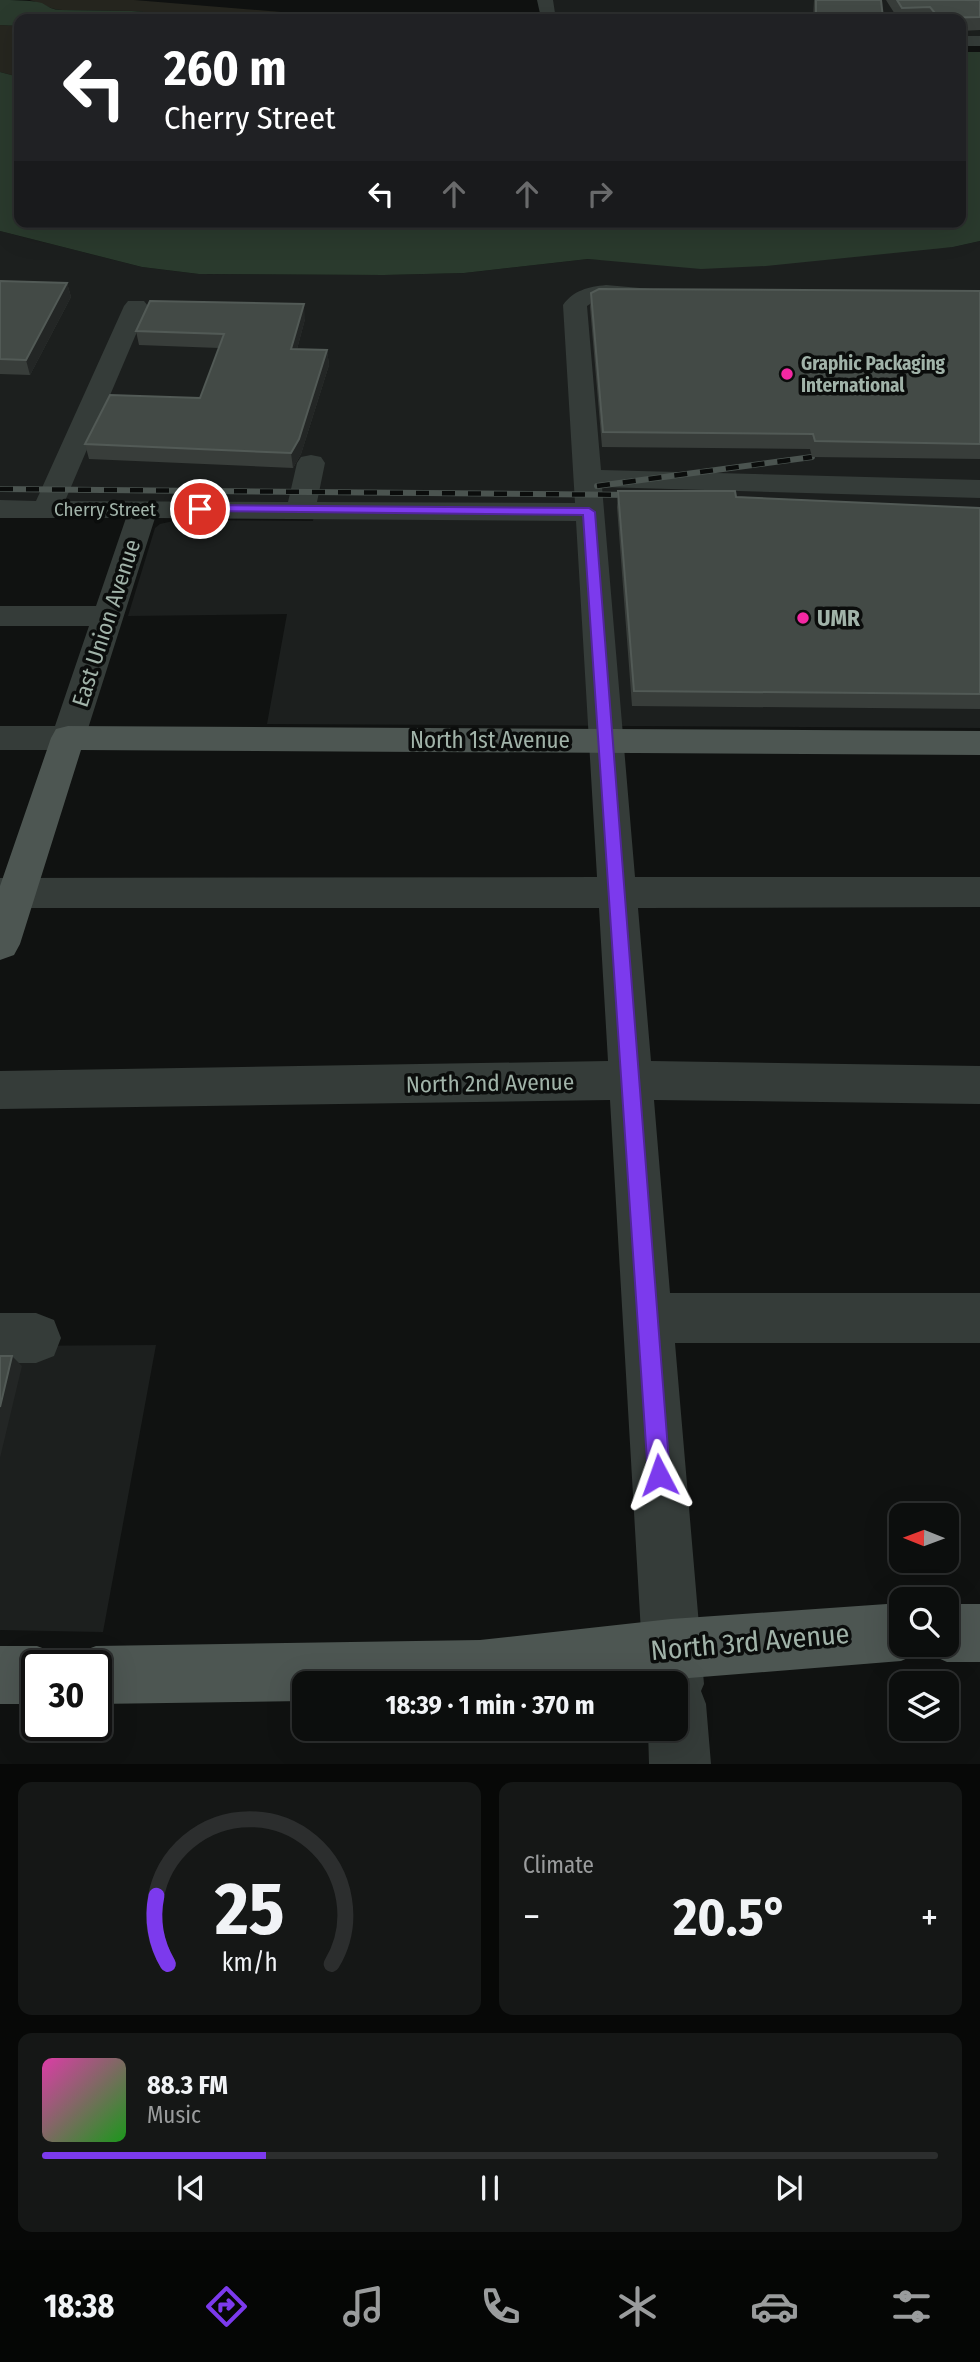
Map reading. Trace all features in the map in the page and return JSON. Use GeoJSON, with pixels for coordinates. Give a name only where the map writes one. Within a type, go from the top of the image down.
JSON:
{"type":"FeatureCollection","features":[{"type":"Feature","properties":{"kind":"main road","name":"North 1st Avenue"},"geometry":{"type":"LineString","coordinates":[[68,738],[980,743]]}},
{"type":"Feature","properties":{"kind":"main road"},"geometry":{"type":"LineString","coordinates":[[0,944],[9,893],[68,738]]}},
{"type":"Feature","properties":{"kind":"main road"},"geometry":{"type":"LineString","coordinates":[[959,1633],[980,1633]]}},
{"type":"Feature","properties":{"kind":"main road","name":"North 3rd Avenue"},"geometry":{"type":"LineString","coordinates":[[688,1675],[889,1634]]}},
{"type":"Feature","properties":{"kind":"main road","name":"North 3rd Avenue"},"geometry":{"type":"LineString","coordinates":[[352,1671],[523,1671]]}},
{"type":"Feature","properties":{"kind":"main road","name":"North 3rd Avenue"},"geometry":{"type":"LineString","coordinates":[[112,1675],[292,1672]]}},
{"type":"Feature","properties":{"kind":"main road"},"geometry":{"type":"LineString","coordinates":[[0,1675],[21,1675]]}},
{"type":"Feature","properties":{"kind":"street"},"geometry":{"type":"LineString","coordinates":[[668,294],[590,295],[578,300],[575,305],[673,1671]]}},
{"type":"Feature","properties":{"kind":"street"},"geometry":{"type":"LineString","coordinates":[[47,509],[136,306]]}},
{"type":"Feature","properties":{"kind":"street"},"geometry":{"type":"LineString","coordinates":[[301,509],[311,463]]}},
{"type":"Feature","properties":{"kind":"street","name":"Cherry Street"},"geometry":{"type":"LineString","coordinates":[[0,509],[301,509],[588,495],[980,489]]}},
{"type":"Feature","properties":{"kind":"street","name":"East Union Avenue"},"geometry":{"type":"LineString","coordinates":[[68,738],[144,509]]}},
{"type":"Feature","properties":{"kind":"street"},"geometry":{"type":"LineString","coordinates":[[0,616],[108,616]]}},
{"type":"Feature","properties":{"kind":"street","name":"North 1st Avenue"},"geometry":{"type":"LineString","coordinates":[[0,738],[68,738]]}},
{"type":"Feature","properties":{"kind":"street"},"geometry":{"type":"LineString","coordinates":[[9,893],[980,892]]}},
{"type":"Feature","properties":{"kind":"street","name":"North 2nd Avenue"},"geometry":{"type":"LineString","coordinates":[[0,1090],[630,1080],[980,1085]]}},
{"type":"Feature","properties":{"kind":"street"},"geometry":{"type":"LineString","coordinates":[[647,1318],[980,1318]]}},
{"type":"Feature","properties":{"kind":"street"},"geometry":{"type":"LineString","coordinates":[[678,1741],[680,1763]]}},
{"type":"Feature","properties":{"kind":"shaded area"},"geometry":{"type":"Polygon","coordinates":[[[0,0],[37,2],[59,10],[172,14],[14,14],[14,26],[0,25],[0,0]]]}},
{"type":"Feature","properties":{"kind":"shaded area"},"geometry":{"type":"Polygon","coordinates":[[[29,0],[134,0],[305,14],[167,14],[53,8],[29,0]]]}},
{"type":"Feature","properties":{"kind":"shaded area"},"geometry":{"type":"Polygon","coordinates":[[[545,0],[980,0],[980,44],[966,44],[966,14],[546,14],[545,0]]]}},
{"type":"Feature","properties":{"kind":"shaded area"},"geometry":{"type":"Polygon","coordinates":[[[0,25],[14,26],[14,76],[0,72],[0,25]]]}},
{"type":"Feature","properties":{"kind":"shaded area"},"geometry":{"type":"Polygon","coordinates":[[[966,52],[980,52],[980,241],[953,247],[766,266],[701,269],[588,259],[464,273],[384,275],[199,274],[142,267],[0,231],[0,72],[14,76],[14,228],[966,228],[966,52]]]}},
{"type":"Feature","properties":{"kind":"shaded area"},"geometry":{"type":"Polygon","coordinates":[[[0,231],[142,267],[199,274],[464,273],[588,259],[627,261],[953,247],[980,241],[980,728],[267,724],[287,614],[128,616],[155,528],[160,524],[178,520],[313,521],[316,502],[0,501],[0,231]]]}},
{"type":"Feature","properties":{"kind":"shaded area"},"geometry":{"type":"Polygon","coordinates":[[[156,1345],[103,1632],[0,1630],[0,1346],[156,1345]]]}},
{"type":"Feature","properties":{"kind":"building"},"geometry":{"type":"Polygon","coordinates":[[[816,0],[881,0],[883,14],[816,14],[816,0]]]}},
{"type":"Feature","properties":{"kind":"building"},"geometry":{"type":"Polygon","coordinates":[[[897,0],[980,0],[980,17],[936,14],[930,7],[902,8],[897,0]]]}},
{"type":"Feature","properties":{"kind":"building"},"geometry":{"type":"Polygon","coordinates":[[[0,281],[67,283],[26,360],[0,359],[0,281]]]}},
{"type":"Feature","properties":{"kind":"building","name":"Graphic Packaging International"},"geometry":{"type":"Polygon","coordinates":[[[599,289],[980,291],[980,444],[815,441],[813,434],[603,432],[591,293],[599,289]]]}},
{"type":"Feature","properties":{"kind":"building"},"geometry":{"type":"Polygon","coordinates":[[[150,301],[304,304],[291,349],[327,350],[299,439],[291,453],[85,444],[110,395],[200,398],[224,334],[136,331],[150,301]]]}},
{"type":"Feature","properties":{"kind":"building","name":"UMR"},"geometry":{"type":"Polygon","coordinates":[[[618,491],[735,491],[736,497],[980,508],[980,694],[634,691],[618,491]]]}},
{"type":"Feature","properties":{"kind":"building"},"geometry":{"type":"Polygon","coordinates":[[[0,1356],[12,1356],[0,1407],[0,1356]]]}},
{"type":"Feature","properties":{"kind":"railway"},"geometry":{"type":"LineString","coordinates":[[597,486],[812,457]]}},
{"type":"Feature","properties":{"kind":"railway"},"geometry":{"type":"LineString","coordinates":[[0,489],[638,495]]}},
{"type":"Feature","properties":{"kind":"place","name":"Graphic Packaging International"},"geometry":{"type":"Point","coordinates":[787,374]}},
{"type":"Feature","properties":{"kind":"place","name":"UMR"},"geometry":{"type":"Point","coordinates":[803,618]}},
{"type":"Feature","properties":{"kind":"route"},"geometry":{"type":"LineString","coordinates":[[200,509],[589,512],[659,1475]]}}]}
